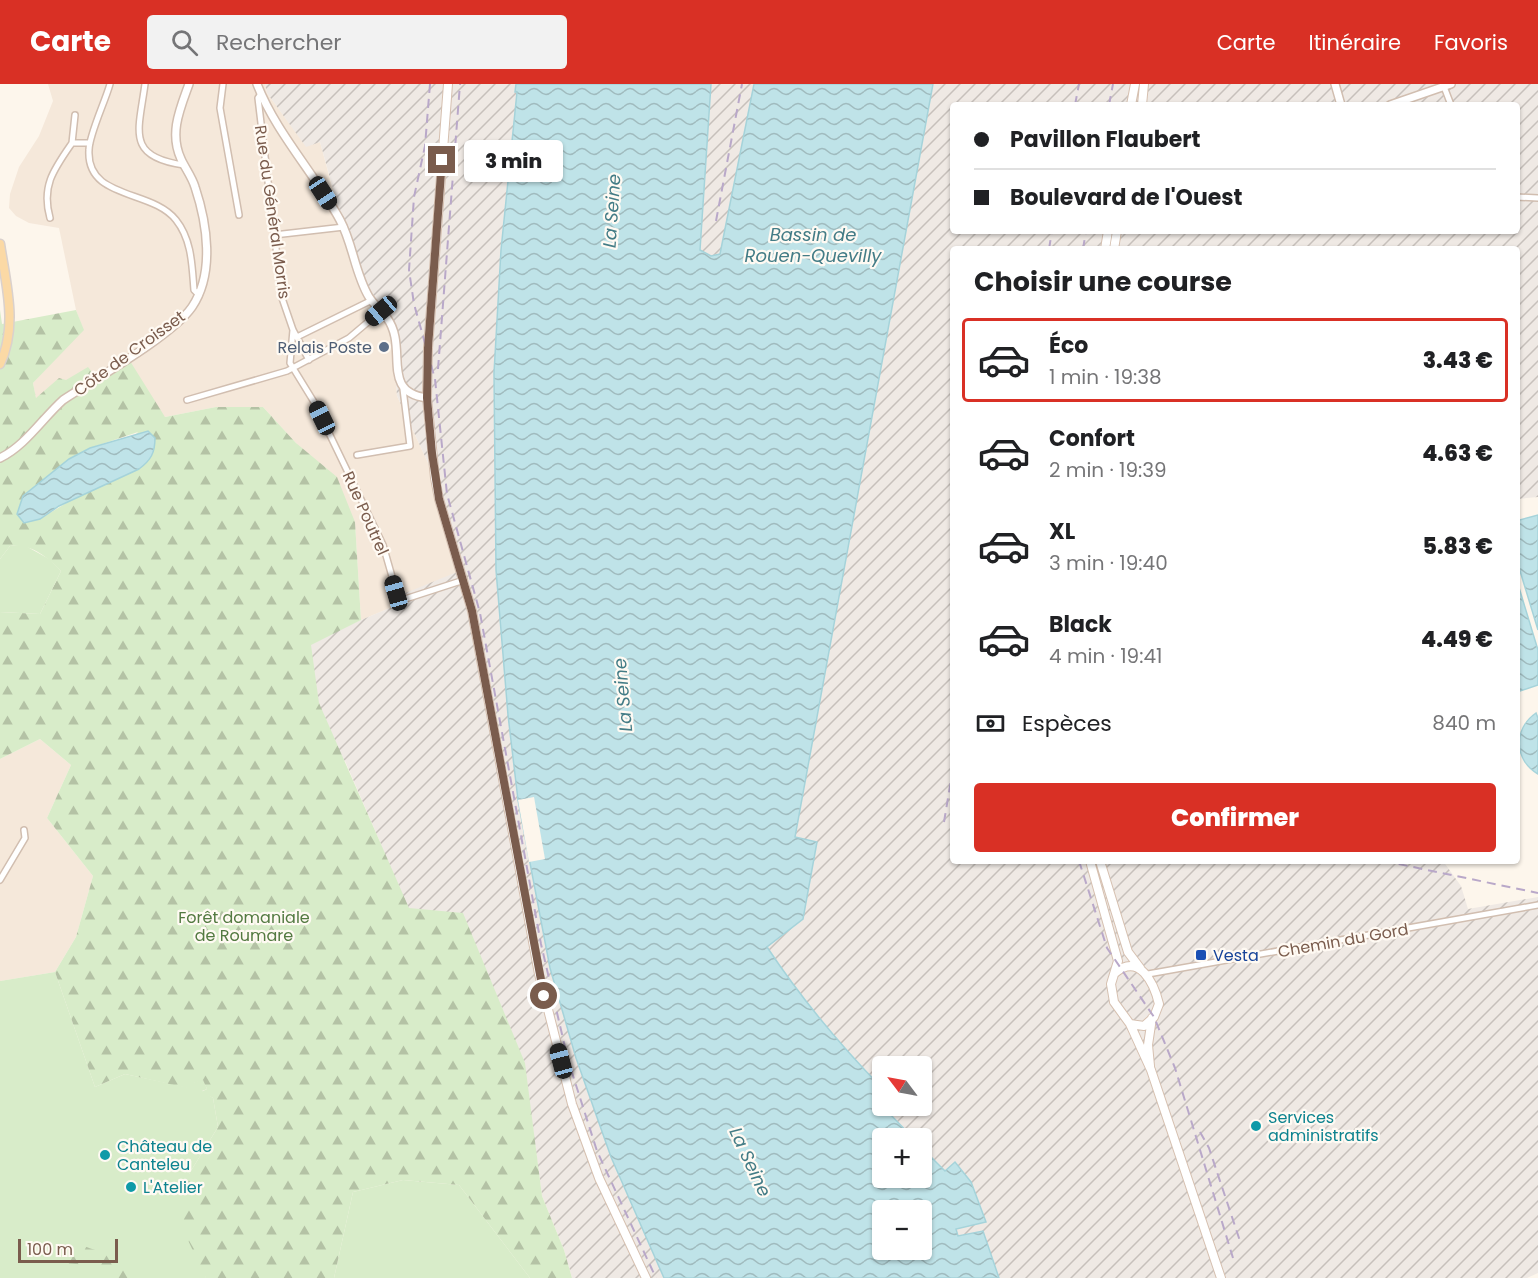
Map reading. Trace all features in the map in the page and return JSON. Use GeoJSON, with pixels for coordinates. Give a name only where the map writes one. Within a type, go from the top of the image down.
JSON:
{"type":"FeatureCollection","features":[{"type":"Feature","properties":{"kind":"main road"},"geometry":{"type":"LineString","coordinates":[[447,84],[428,348],[427,398],[439,499],[464,580],[492,711],[539,974],[569,1093],[599,1178],[646,1278]]}},
{"type":"Feature","properties":{"kind":"main road"},"geometry":{"type":"LineString","coordinates":[[1133,102],[1135,84]]}},
{"type":"Feature","properties":{"kind":"main road"},"geometry":{"type":"LineString","coordinates":[[1142,102],[1144,84]]}},
{"type":"Feature","properties":{"kind":"main road"},"geometry":{"type":"LineString","coordinates":[[0,244],[10,320],[7,345],[0,364]]}},
{"type":"Feature","properties":{"kind":"main road"},"geometry":{"type":"LineString","coordinates":[[1091,864],[1118,962],[1111,984],[1114,1002],[1130,1024],[1151,1070],[1221,1278]]}},
{"type":"Feature","properties":{"kind":"main road"},"geometry":{"type":"LineString","coordinates":[[1101,864],[1128,952],[1140,968],[1148,974],[1159,1004],[1152,1018],[1148,1045],[1151,1070]]}},
{"type":"Feature","properties":{"kind":"main road"},"geometry":{"type":"LineString","coordinates":[[1115,973],[1122,967],[1140,968]]}},
{"type":"Feature","properties":{"kind":"main road"},"geometry":{"type":"LineString","coordinates":[[1130,1024],[1144,1026],[1152,1018]]}},
{"type":"Feature","properties":{"kind":"street"},"geometry":{"type":"LineString","coordinates":[[110,84],[90,143],[90,165],[109,188],[147,199],[174,218],[190,249],[194,290],[198,294]]}},
{"type":"Feature","properties":{"kind":"street"},"geometry":{"type":"LineString","coordinates":[[145,84],[139,138],[152,157],[163,162],[184,165]]}},
{"type":"Feature","properties":{"kind":"street","name":"Côte de Croisset"},"geometry":{"type":"LineString","coordinates":[[0,458],[13,452],[46,415],[63,400],[177,322],[192,307],[204,280],[205,228],[195,184],[184,165],[174,137],[189,84]]}},
{"type":"Feature","properties":{"kind":"street"},"geometry":{"type":"LineString","coordinates":[[223,84],[220,108],[239,215]]}},
{"type":"Feature","properties":{"kind":"street"},"geometry":{"type":"LineString","coordinates":[[257,84],[344,228],[364,286],[395,336],[398,374],[403,389],[410,446],[357,455]]}},
{"type":"Feature","properties":{"kind":"street"},"geometry":{"type":"LineString","coordinates":[[1335,84],[1340,102]]}},
{"type":"Feature","properties":{"kind":"street"},"geometry":{"type":"LineString","coordinates":[[1398,102],[1446,85],[1450,102]]}},
{"type":"Feature","properties":{"kind":"street","name":"Rue du Général Morris"},"geometry":{"type":"LineString","coordinates":[[261,94],[258,97],[259,107],[282,298],[293,330],[309,360]]}},
{"type":"Feature","properties":{"kind":"street"},"geometry":{"type":"LineString","coordinates":[[50,218],[45,203],[46,186],[72,143],[75,115]]}},
{"type":"Feature","properties":{"kind":"street"},"geometry":{"type":"LineString","coordinates":[[72,143],[90,143]]}},
{"type":"Feature","properties":{"kind":"street"},"geometry":{"type":"LineString","coordinates":[[1520,197],[1538,198]]}},
{"type":"Feature","properties":{"kind":"street"},"geometry":{"type":"LineString","coordinates":[[274,235],[344,228]]}},
{"type":"Feature","properties":{"kind":"street"},"geometry":{"type":"LineString","coordinates":[[297,337],[372,300]]}},
{"type":"Feature","properties":{"kind":"street"},"geometry":{"type":"LineString","coordinates":[[187,400],[293,368],[349,338],[381,311]]}},
{"type":"Feature","properties":{"kind":"street","name":"Rue du Général Morris"},"geometry":{"type":"LineString","coordinates":[[293,330],[290,363],[293,368]]}},
{"type":"Feature","properties":{"kind":"street","name":"Rue Poutrel"},"geometry":{"type":"LineString","coordinates":[[293,368],[314,402],[383,544],[399,601],[464,580]]}},
{"type":"Feature","properties":{"kind":"street"},"geometry":{"type":"LineString","coordinates":[[403,389],[411,395],[427,398]]}},
{"type":"Feature","properties":{"kind":"street"},"geometry":{"type":"LineString","coordinates":[[0,880],[25,838],[24,830]]}},
{"type":"Feature","properties":{"kind":"street","name":"Chemin du Gord"},"geometry":{"type":"LineString","coordinates":[[1148,974],[1538,905]]}},
{"type":"Feature","properties":{"kind":"shaded area"},"geometry":{"type":"Polygon","coordinates":[[[48,84],[265,84],[267,93],[306,146],[320,142],[352,260],[392,337],[397,396],[435,478],[465,577],[361,620],[355,522],[296,443],[263,407],[216,407],[165,417],[96,378],[88,368],[36,399],[33,383],[83,329],[76,310],[59,228],[29,223],[16,216],[9,208],[10,194],[19,167],[39,136],[53,101],[48,84]]]}},
{"type":"Feature","properties":{"kind":"shaded area"},"geometry":{"type":"Polygon","coordinates":[[[265,84],[534,84],[619,1167],[664,1278],[572,1278],[564,1250],[542,1196],[524,1063],[483,963],[454,912],[410,914],[399,897],[380,842],[345,761],[321,739],[304,644],[392,607],[398,596],[457,572],[435,478],[397,396],[392,337],[386,321],[361,290],[320,142],[306,147],[267,93],[265,84]]]}},
{"type":"Feature","properties":{"kind":"shaded area"},"geometry":{"type":"Polygon","coordinates":[[[711,84],[754,84],[720,254],[710,256],[700,251],[711,84]]]}},
{"type":"Feature","properties":{"kind":"shaded area"},"geometry":{"type":"Polygon","coordinates":[[[933,84],[1538,84],[1538,497],[1520,499],[1520,246],[950,246],[950,864],[1445,864],[1461,886],[1468,909],[1538,897],[1538,1273],[1527,1278],[999,1278],[983,1231],[958,1236],[945,1172],[932,1158],[932,1128],[903,1128],[891,1116],[932,1116],[932,1056],[872,1056],[872,1078],[848,1054],[801,997],[767,947],[803,919],[817,842],[795,838],[933,84]]]}},
{"type":"Feature","properties":{"kind":"shaded area"},"geometry":{"type":"Polygon","coordinates":[[[40,739],[71,765],[47,818],[93,876],[76,937],[55,972],[0,981],[0,759],[40,739]]]}},
{"type":"Feature","properties":{"kind":"green space","name":"Forêt domaniale de Roumare"},"geometry":{"type":"Polygon","coordinates":[[[0,310],[2,324],[76,310],[84,330],[33,383],[36,398],[59,378],[66,380],[88,367],[97,378],[130,361],[165,417],[216,407],[263,407],[296,443],[337,477],[355,522],[361,620],[311,645],[319,703],[409,908],[463,913],[525,1063],[542,1196],[564,1250],[572,1278],[530,1278],[459,1185],[403,1180],[353,1192],[334,1278],[206,1278],[175,1213],[189,1174],[218,1127],[213,1098],[201,1092],[207,1089],[203,1080],[194,1083],[196,1090],[125,1074],[95,1087],[55,972],[76,937],[93,876],[47,818],[71,765],[40,739],[0,759],[0,612],[40,614],[61,571],[44,556],[25,547],[10,546],[0,559],[0,310]],[[138,432],[90,448],[69,459],[23,496],[40,519],[73,499],[138,432]]]}},
{"type":"Feature","properties":{"kind":"green space"},"geometry":{"type":"Polygon","coordinates":[[[24,545],[49,559],[61,571],[40,614],[0,612],[0,559],[10,546],[24,545]]]}},
{"type":"Feature","properties":{"kind":"green space"},"geometry":{"type":"Polygon","coordinates":[[[55,972],[95,1087],[125,1074],[195,1089],[193,1083],[203,1079],[207,1089],[202,1091],[213,1098],[218,1127],[189,1174],[206,1278],[0,1278],[0,981],[55,972]]]}},
{"type":"Feature","properties":{"kind":"green space"},"geometry":{"type":"Polygon","coordinates":[[[403,1180],[459,1185],[530,1278],[334,1278],[353,1192],[403,1180]]]}},
{"type":"Feature","properties":{"kind":"green space"},"geometry":{"type":"Polygon","coordinates":[[[63,1242],[105,1252],[122,1250],[132,1257],[134,1278],[117,1278],[113,1267],[63,1263],[56,1255],[63,1242]]]}},
{"type":"Feature","properties":{"kind":"water"},"geometry":{"type":"Polygon","coordinates":[[[516,84],[711,84],[700,250],[711,256],[720,254],[754,84],[933,84],[795,837],[817,842],[803,919],[767,947],[821,1020],[872,1077],[872,1116],[892,1116],[903,1128],[872,1128],[872,1188],[932,1188],[932,1158],[945,1171],[955,1162],[971,1182],[986,1222],[956,1229],[958,1236],[983,1231],[999,1278],[664,1278],[611,1157],[576,1058],[550,968],[518,800],[508,715],[496,570],[494,373],[501,250],[517,92],[515,92],[516,84]]]}},
{"type":"Feature","properties":{"kind":"water"},"geometry":{"type":"Polygon","coordinates":[[[148,431],[155,438],[154,448],[147,462],[139,469],[59,506],[40,519],[24,523],[17,514],[23,496],[69,459],[90,448],[148,431]]]}},
{"type":"Feature","properties":{"kind":"water"},"geometry":{"type":"Polygon","coordinates":[[[1538,515],[1538,630],[1520,571],[1520,520],[1538,515]]]}},
{"type":"Feature","properties":{"kind":"water"},"geometry":{"type":"Polygon","coordinates":[[[1520,591],[1538,650],[1538,685],[1520,691],[1520,591]]]}},
{"type":"Feature","properties":{"kind":"water"},"geometry":{"type":"Polygon","coordinates":[[[1536,713],[1538,718],[1538,774],[1524,761],[1520,748],[1520,736],[1528,720],[1536,713]]]}},
{"type":"Feature","properties":{"kind":"pier"},"geometry":{"type":"Polygon","coordinates":[[[534,797],[545,859],[529,862],[518,800],[534,797]]]}},
{"type":"Feature","properties":{"kind":"railway"},"geometry":{"type":"LineString","coordinates":[[430,84],[425,146],[414,197],[409,270],[414,304],[435,379],[447,494],[480,613],[541,944],[568,1060],[597,1151],[656,1278]]}},
{"type":"Feature","properties":{"kind":"railway"},"geometry":{"type":"LineString","coordinates":[[438,369],[460,84]]}},
{"type":"Feature","properties":{"kind":"railway"},"geometry":{"type":"LineString","coordinates":[[716,221],[742,84]]}},
{"type":"Feature","properties":{"kind":"railway"},"geometry":{"type":"LineString","coordinates":[[1076,102],[1079,84]]}},
{"type":"Feature","properties":{"kind":"railway"},"geometry":{"type":"LineString","coordinates":[[1110,102],[1113,84]]}},
{"type":"Feature","properties":{"kind":"railway"},"geometry":{"type":"LineString","coordinates":[[1050,246],[1052,234]]}},
{"type":"Feature","properties":{"kind":"railway"},"geometry":{"type":"LineString","coordinates":[[1084,246],[1086,234]]}},
{"type":"Feature","properties":{"kind":"railway"},"geometry":{"type":"LineString","coordinates":[[944,822],[950,786]]}},
{"type":"Feature","properties":{"kind":"railway"},"geometry":{"type":"LineString","coordinates":[[1080,864],[1107,948],[1154,1017],[1175,1068],[1233,1258]]}},
{"type":"Feature","properties":{"kind":"railway"},"geometry":{"type":"LineString","coordinates":[[1398,864],[1538,893]]}},
{"type":"Feature","properties":{"kind":"railway"},"geometry":{"type":"LineString","coordinates":[[1200,1132],[1209,1148],[1241,1244]]}},
{"type":"Feature","properties":{"kind":"place","name":"Relais Poste"},"geometry":{"type":"Point","coordinates":[384,347]}},
{"type":"Feature","properties":{"kind":"place","name":"Vesta"},"geometry":{"type":"Point","coordinates":[1201,955]}},
{"type":"Feature","properties":{"kind":"place","name":"Services administratifs"},"geometry":{"type":"Point","coordinates":[1256,1126]}},
{"type":"Feature","properties":{"kind":"place","name":"Château de Canteleu"},"geometry":{"type":"Point","coordinates":[105,1155]}},
{"type":"Feature","properties":{"kind":"place","name":"L'Atelier"},"geometry":{"type":"Point","coordinates":[131,1187]}},
{"type":"Feature","properties":{"kind":"route"},"geometry":{"type":"LineString","coordinates":[[442,160],[428,348],[427,398],[432,453],[439,499],[472,611],[544,996]]}},
{"type":"Feature","properties":{"kind":"water label","name":"La Seine"},"geometry":{"type":"Point","coordinates":[612,211]}},
{"type":"Feature","properties":{"kind":"water label","name":"Bassin de Rouen-Quevilly"},"geometry":{"type":"Point","coordinates":[813,245]}},
{"type":"Feature","properties":{"kind":"water label","name":"La Seine"},"geometry":{"type":"Point","coordinates":[623,695]}},
{"type":"Feature","properties":{"kind":"water label","name":"La Seine"},"geometry":{"type":"Point","coordinates":[750,1162]}}]}
